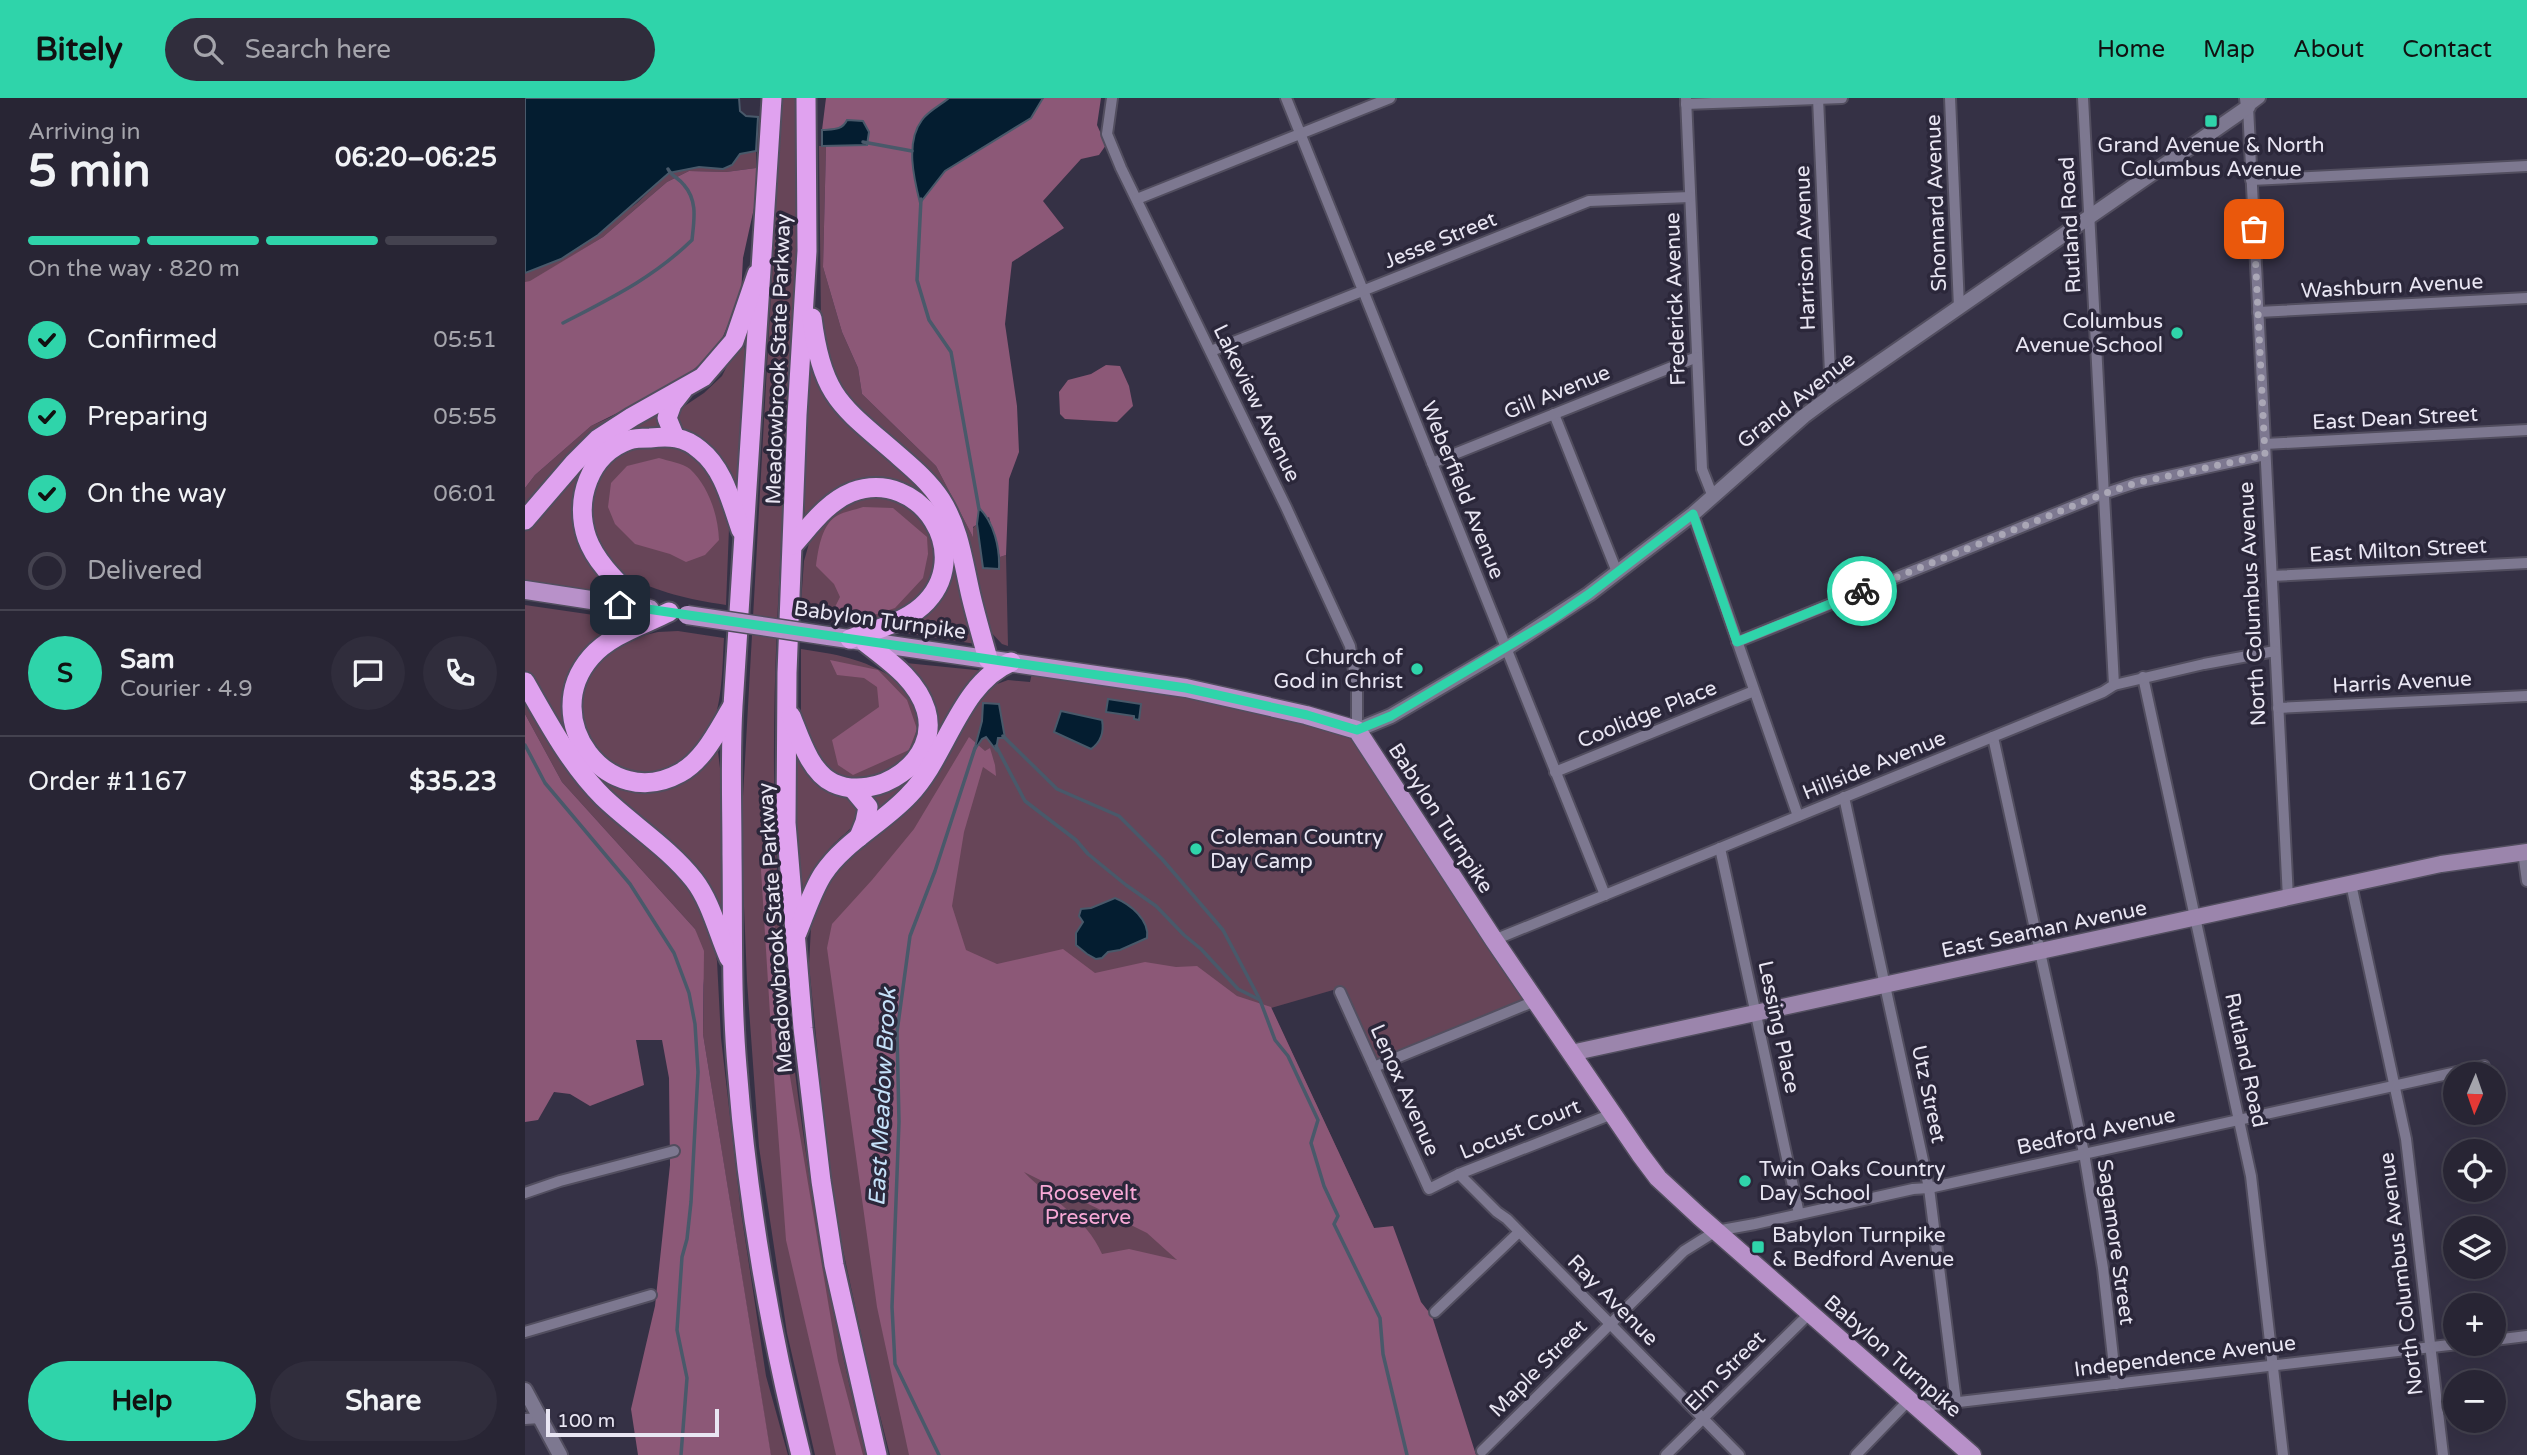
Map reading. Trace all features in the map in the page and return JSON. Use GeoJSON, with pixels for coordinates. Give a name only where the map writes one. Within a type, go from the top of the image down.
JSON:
{"type":"FeatureCollection","features":[{"type":"Feature","properties":{"kind":"highway","name":"Meadowbrook State Parkway"},"geometry":{"type":"LineString","coordinates":[[772,98],[753,429],[743,535],[733,706],[733,966],[737,1067],[751,1193],[764,1286],[801,1455]]}},
{"type":"Feature","properties":{"kind":"highway","name":"Meadowbrook State Parkway"},"geometry":{"type":"LineString","coordinates":[[806,98],[806,272],[797,415],[786,823],[803,1028],[830,1241],[857,1376],[877,1455]]}},
{"type":"Feature","properties":{"kind":"highway"},"geometry":{"type":"LineString","coordinates":[[525,520],[598,439],[703,377],[734,341],[763,258]]}},
{"type":"Feature","properties":{"kind":"highway"},"geometry":{"type":"LineString","coordinates":[[806,272],[816,350],[825,379],[838,401],[860,425],[922,477],[948,512],[962,548],[988,659]]}},
{"type":"Feature","properties":{"kind":"highway"},"geometry":{"type":"LineString","coordinates":[[674,435],[667,418],[672,404],[683,389]]}},
{"type":"Feature","properties":{"kind":"highway"},"geometry":{"type":"LineString","coordinates":[[644,608],[604,567],[593,550],[582,522],[582,497],[589,475],[613,448],[630,439],[674,435],[698,448],[715,464],[743,535]]}},
{"type":"Feature","properties":{"kind":"highway"},"geometry":{"type":"LineString","coordinates":[[787,709],[809,760],[831,782],[853,789],[894,780],[908,769],[918,757],[926,738],[927,715],[915,686],[899,669],[858,641],[912,614],[924,604],[937,588],[944,563],[943,542],[932,516],[901,492],[886,489],[865,489],[829,505],[793,545]]}},
{"type":"Feature","properties":{"kind":"highway"},"geometry":{"type":"LineString","coordinates":[[678,613],[613,639],[593,654],[576,681],[571,704],[572,721],[578,740],[601,767],[622,778],[647,782],[670,777],[681,773],[700,757],[733,706]]}},
{"type":"Feature","properties":{"kind":"highway"},"geometry":{"type":"LineString","coordinates":[[796,937],[823,874],[859,837],[910,795],[927,774],[972,692],[993,672],[1011,662]]}},
{"type":"Feature","properties":{"kind":"highway"},"geometry":{"type":"LineString","coordinates":[[525,682],[580,772],[673,858],[694,881],[707,903],[733,966]]}},
{"type":"Feature","properties":{"kind":"highway"},"geometry":{"type":"LineString","coordinates":[[853,789],[868,807],[866,822],[859,837]]}},
{"type":"Feature","properties":{"kind":"main road","name":"Babylon Turnpike"},"geometry":{"type":"LineString","coordinates":[[525,590],[1186,688],[1307,715],[1357,730],[1494,940],[1658,1178],[1972,1455]]}},
{"type":"Feature","properties":{"kind":"main road","name":"East Seaman Avenue"},"geometry":{"type":"LineString","coordinates":[[1571,1053],[2441,864],[2525,852]]}},
{"type":"Feature","properties":{"kind":"street","name":"Lakeview Avenue"},"geometry":{"type":"LineString","coordinates":[[1112,98],[1107,134],[1350,646],[1357,688],[1357,730]]}},
{"type":"Feature","properties":{"kind":"street","name":"Weberfield Avenue"},"geometry":{"type":"LineString","coordinates":[[1286,98],[1605,895]]}},
{"type":"Feature","properties":{"kind":"street"},"geometry":{"type":"LineString","coordinates":[[1137,200],[1390,98]]}},
{"type":"Feature","properties":{"kind":"street"},"geometry":{"type":"LineString","coordinates":[[1686,101],[1842,98]]}},
{"type":"Feature","properties":{"kind":"street","name":"Shonnard Avenue"},"geometry":{"type":"LineString","coordinates":[[1950,98],[1959,307]]}},
{"type":"Feature","properties":{"kind":"street","name":"Rutland Road"},"geometry":{"type":"LineString","coordinates":[[2083,98],[2114,685]]}},
{"type":"Feature","properties":{"kind":"street","name":"Grand Avenue"},"geometry":{"type":"LineString","coordinates":[[1357,730],[1391,716],[1560,615],[1693,514],[1804,416],[1831,396],[2088,217],[2247,102],[2260,98]]}},
{"type":"Feature","properties":{"kind":"street","name":"Harrison Avenue"},"geometry":{"type":"LineString","coordinates":[[1818,99],[1831,396]]}},
{"type":"Feature","properties":{"kind":"street","name":"Frederick Avenue"},"geometry":{"type":"LineString","coordinates":[[1686,101],[1702,469],[1713,497]]}},
{"type":"Feature","properties":{"kind":"street","name":"North Columbus Avenue"},"geometry":{"type":"LineString","coordinates":[[2247,102],[2288,898]]}},
{"type":"Feature","properties":{"kind":"street"},"geometry":{"type":"LineString","coordinates":[[2251,180],[2527,166]]}},
{"type":"Feature","properties":{"kind":"street","name":"Jesse Street"},"geometry":{"type":"LineString","coordinates":[[1211,351],[1589,201],[1690,197]]}},
{"type":"Feature","properties":{"kind":"street","name":"Washburn Avenue"},"geometry":{"type":"LineString","coordinates":[[2258,312],[2527,298]]}},
{"type":"Feature","properties":{"kind":"street","name":"Gill Avenue"},"geometry":{"type":"LineString","coordinates":[[1432,463],[1697,357]]}},
{"type":"Feature","properties":{"kind":"street"},"geometry":{"type":"LineString","coordinates":[[1554,414],[1617,572]]}},
{"type":"Feature","properties":{"kind":"street","name":"East Dean Street"},"geometry":{"type":"LineString","coordinates":[[1737,642],[2136,483],[2265,449],[2527,430]]}},
{"type":"Feature","properties":{"kind":"street"},"geometry":{"type":"LineString","coordinates":[[1693,514],[1798,816]]}},
{"type":"Feature","properties":{"kind":"street","name":"East Milton Street"},"geometry":{"type":"LineString","coordinates":[[2272,576],[2527,563]]}},
{"type":"Feature","properties":{"kind":"street","name":"Hillside Avenue"},"geometry":{"type":"LineString","coordinates":[[1494,940],[2103,692],[2114,685],[2275,651]]}},
{"type":"Feature","properties":{"kind":"street","name":"Rutland Road"},"geometry":{"type":"LineString","coordinates":[[2143,677],[2251,1176],[2283,1455]]}},
{"type":"Feature","properties":{"kind":"street","name":"Coolidge Place"},"geometry":{"type":"LineString","coordinates":[[1555,772],[1754,691]]}},
{"type":"Feature","properties":{"kind":"street","name":"Harris Avenue"},"geometry":{"type":"LineString","coordinates":[[2278,708],[2527,696]]}},
{"type":"Feature","properties":{"kind":"street","name":"Sagamore Street"},"geometry":{"type":"LineString","coordinates":[[1993,737],[2084,1153],[2103,1268],[2116,1384]]}},
{"type":"Feature","properties":{"kind":"street","name":"Utz Street"},"geometry":{"type":"LineString","coordinates":[[1844,797],[1929,1188],[1956,1402]]}},
{"type":"Feature","properties":{"kind":"street","name":"Lessing Place"},"geometry":{"type":"LineString","coordinates":[[1720,848],[1799,1214]]}},
{"type":"Feature","properties":{"kind":"street"},"geometry":{"type":"LineString","coordinates":[[2525,852],[2527,881]]}},
{"type":"Feature","properties":{"kind":"street","name":"North Columbus Avenue"},"geometry":{"type":"LineString","coordinates":[[2351,884],[2406,1139],[2443,1455]]}},
{"type":"Feature","properties":{"kind":"street","name":"Lenox Avenue"},"geometry":{"type":"LineString","coordinates":[[1340,992],[1429,1189],[1444,1183]]}},
{"type":"Feature","properties":{"kind":"street"},"geometry":{"type":"LineString","coordinates":[[1374,1067],[1535,1001]]}},
{"type":"Feature","properties":{"kind":"street","name":"Bedford Avenue"},"geometry":{"type":"LineString","coordinates":[[1716,1231],[1913,1189],[1929,1188],[2443,1075]]}},
{"type":"Feature","properties":{"kind":"street","name":"Locust Court"},"geometry":{"type":"LineString","coordinates":[[1444,1183],[1459,1174],[1612,1114]]}},
{"type":"Feature","properties":{"kind":"street"},"geometry":{"type":"LineString","coordinates":[[525,1193],[674,1151]]}},
{"type":"Feature","properties":{"kind":"street","name":"Ray Avenue"},"geometry":{"type":"LineString","coordinates":[[1459,1174],[1739,1455]]}},
{"type":"Feature","properties":{"kind":"street","name":"Maple Street"},"geometry":{"type":"LineString","coordinates":[[1482,1451],[1684,1251],[1716,1231]]}},
{"type":"Feature","properties":{"kind":"street"},"geometry":{"type":"LineString","coordinates":[[1435,1312],[1519,1232]]}},
{"type":"Feature","properties":{"kind":"street"},"geometry":{"type":"LineString","coordinates":[[525,1332],[651,1295]]}},
{"type":"Feature","properties":{"kind":"street","name":"Elm Street"},"geometry":{"type":"LineString","coordinates":[[1666,1455],[1810,1313]]}},
{"type":"Feature","properties":{"kind":"street"},"geometry":{"type":"LineString","coordinates":[[2506,1339],[2527,1336]]}},
{"type":"Feature","properties":{"kind":"street","name":"Independence Avenue"},"geometry":{"type":"LineString","coordinates":[[1913,1404],[1956,1402],[2443,1346]]}},
{"type":"Feature","properties":{"kind":"street"},"geometry":{"type":"LineString","coordinates":[[525,1390],[560,1455]]}},
{"type":"Feature","properties":{"kind":"street"},"geometry":{"type":"LineString","coordinates":[[1856,1455],[1913,1404]]}},
{"type":"Feature","properties":{"kind":"street"},"geometry":{"type":"LineString","coordinates":[[525,1419],[540,1418]]}},
{"type":"Feature","properties":{"kind":"green space"},"geometry":{"type":"Polygon","coordinates":[[[782,98],[797,98],[797,191],[793,345],[774,717],[778,888],[794,1065],[810,1182],[835,1321],[866,1455],[815,1455],[787,1333],[759,1147],[747,981],[741,832],[782,98]]]}},
{"type":"Feature","properties":{"kind":"green space"},"geometry":{"type":"Polygon","coordinates":[[[819,146],[826,146],[823,267],[842,332],[858,368],[862,394],[936,466],[972,535],[977,524],[983,567],[999,568],[1000,557],[1006,555],[1008,646],[1002,644],[988,629],[955,508],[850,408],[829,370],[821,320],[819,146]]]}},
{"type":"Feature","properties":{"kind":"green space"},"geometry":{"type":"Polygon","coordinates":[[[756,151],[756,168],[726,172],[689,171],[667,182],[603,237],[530,282],[525,282],[525,273],[561,259],[637,203],[669,173],[699,167],[723,169],[732,165],[740,154],[756,151]]]}},
{"type":"Feature","properties":{"kind":"green space"},"geometry":{"type":"Polygon","coordinates":[[[742,336],[747,361],[738,510],[674,427],[680,409],[704,393],[722,376],[742,336]]]}},
{"type":"Feature","properties":{"kind":"green space"},"geometry":{"type":"Polygon","coordinates":[[[812,350],[949,525],[976,644],[886,630],[934,605],[946,533],[881,483],[805,526],[804,464],[812,350]]]}},
{"type":"Feature","properties":{"kind":"green space"},"geometry":{"type":"Polygon","coordinates":[[[642,403],[525,511],[525,488],[535,475],[591,426],[642,403]]]}},
{"type":"Feature","properties":{"kind":"green space"},"geometry":{"type":"Polygon","coordinates":[[[664,407],[666,431],[637,432],[576,493],[617,589],[593,591],[525,580],[525,529],[594,452],[664,407]]]}},
{"type":"Feature","properties":{"kind":"green space"},"geometry":{"type":"Polygon","coordinates":[[[646,440],[675,443],[704,459],[720,486],[729,528],[726,605],[674,594],[624,575],[620,579],[599,552],[588,518],[594,479],[617,453],[646,440]]]}},
{"type":"Feature","properties":{"kind":"green space"},"geometry":{"type":"Polygon","coordinates":[[[889,495],[920,513],[928,522],[937,542],[937,566],[924,597],[911,608],[866,622],[828,622],[800,616],[804,561],[810,540],[828,515],[857,497],[889,495]]]}},
{"type":"Feature","properties":{"kind":"green space"},"geometry":{"type":"Polygon","coordinates":[[[525,605],[635,621],[590,652],[569,732],[641,788],[717,743],[722,785],[723,930],[712,904],[605,791],[558,727],[525,670],[525,605]]]}},
{"type":"Feature","properties":{"kind":"green space"},"geometry":{"type":"Polygon","coordinates":[[[678,631],[724,638],[721,690],[712,727],[690,757],[672,769],[652,775],[632,775],[613,768],[597,755],[585,737],[578,707],[584,678],[594,663],[638,632],[641,636],[678,631]]]}},
{"type":"Feature","properties":{"kind":"green space"},"geometry":{"type":"Polygon","coordinates":[[[801,649],[849,658],[872,666],[893,678],[898,676],[915,698],[920,742],[908,764],[857,783],[834,775],[810,753],[801,720],[801,649]]]}},
{"type":"Feature","properties":{"kind":"green space"},"geometry":{"type":"Polygon","coordinates":[[[906,663],[985,671],[919,776],[873,820],[865,795],[878,793],[898,784],[913,769],[933,740],[906,663]]]}},
{"type":"Feature","properties":{"kind":"green space","name":"Roosevelt Preserve"},"geometry":{"type":"Polygon","coordinates":[[[1034,664],[1356,729],[1533,1000],[1376,1064],[1340,988],[1271,1008],[1391,1264],[1476,1455],[890,1455],[832,1199],[809,965],[811,927],[825,885],[844,863],[910,805],[973,703],[989,687],[1008,680],[1030,682],[1034,664]]]}},
{"type":"Feature","properties":{"kind":"green space"},"geometry":{"type":"Polygon","coordinates":[[[525,693],[574,777],[622,827],[680,874],[696,896],[710,927],[717,961],[721,1038],[741,1212],[766,1376],[788,1455],[771,1455],[770,1451],[703,1034],[704,985],[695,929],[562,782],[525,714],[525,693]]]}},
{"type":"Feature","properties":{"kind":"green space"},"geometry":{"type":"Polygon","coordinates":[[[794,740],[843,792],[862,808],[856,822],[824,856],[806,905],[797,852],[794,740]]]}},
{"type":"Feature","properties":{"kind":"shaded area"},"geometry":{"type":"Polygon","coordinates":[[[826,98],[949,98],[922,120],[915,139],[914,173],[920,203],[945,171],[1031,118],[1043,98],[1101,98],[1097,125],[1106,145],[1099,155],[1081,159],[1043,201],[1064,228],[1012,262],[1005,324],[1017,406],[1019,452],[1009,479],[1006,555],[1000,557],[989,517],[973,527],[973,537],[936,466],[862,394],[858,368],[842,332],[823,267],[826,146],[866,145],[844,126],[822,130],[826,98]]]}},
{"type":"Feature","properties":{"kind":"shaded area"},"geometry":{"type":"Polygon","coordinates":[[[756,168],[756,199],[743,258],[741,295],[721,341],[709,356],[678,383],[591,426],[535,475],[525,488],[525,282],[603,237],[667,182],[689,171],[726,172],[756,168]]]}},
{"type":"Feature","properties":{"kind":"shaded area"},"geometry":{"type":"Polygon","coordinates":[[[1106,365],[1120,366],[1129,386],[1133,406],[1117,422],[1065,419],[1060,414],[1059,392],[1068,380],[1091,374],[1106,365]]]}},
{"type":"Feature","properties":{"kind":"shaded area"},"geometry":{"type":"Polygon","coordinates":[[[659,458],[690,469],[697,476],[707,493],[717,521],[719,540],[705,555],[686,562],[670,554],[635,544],[615,524],[608,507],[611,483],[627,466],[659,458]]]}},
{"type":"Feature","properties":{"kind":"shaded area"},"geometry":{"type":"Polygon","coordinates":[[[863,507],[893,508],[927,537],[928,554],[923,578],[895,608],[868,617],[833,611],[840,597],[834,584],[816,566],[821,540],[830,521],[841,514],[863,507]]]}},
{"type":"Feature","properties":{"kind":"shaded area"},"geometry":{"type":"Polygon","coordinates":[[[830,660],[878,670],[907,700],[917,729],[909,750],[853,775],[838,765],[832,740],[879,707],[877,687],[864,678],[837,675],[830,660]]]}},
{"type":"Feature","properties":{"kind":"shaded area"},"geometry":{"type":"Polygon","coordinates":[[[525,714],[562,782],[695,929],[704,951],[703,1034],[771,1455],[638,1455],[631,1409],[655,1306],[670,1165],[669,1078],[662,1040],[636,1040],[644,1085],[590,1106],[570,1094],[554,1092],[538,1120],[525,1122],[525,714]]]}},
{"type":"Feature","properties":{"kind":"shaded area","name":"Roosevelt Preserve"},"geometry":{"type":"Polygon","coordinates":[[[969,737],[985,751],[990,748],[996,776],[983,767],[964,832],[952,906],[966,950],[997,964],[1063,949],[1095,973],[1145,962],[1176,967],[1197,966],[1237,996],[1271,1007],[1374,1228],[1393,1226],[1421,1302],[1432,1316],[1476,1455],[909,1455],[877,1307],[827,948],[832,924],[914,829],[969,737]],[[1024,1172],[1077,1219],[1102,1254],[1129,1249],[1177,1260],[1147,1233],[1024,1172]]]}},
{"type":"Feature","properties":{"kind":"shaded area"},"geometry":{"type":"Polygon","coordinates":[[[765,857],[770,870],[784,1041],[838,1361],[863,1455],[836,1455],[786,1240],[761,870],[765,857]]]}},
{"type":"Feature","properties":{"kind":"water"},"geometry":{"type":"Polygon","coordinates":[[[525,98],[739,98],[740,111],[746,116],[758,117],[756,151],[740,154],[732,165],[723,169],[699,167],[669,173],[598,235],[561,259],[525,273],[525,98]]]}},
{"type":"Feature","properties":{"kind":"water"},"geometry":{"type":"Polygon","coordinates":[[[949,98],[1043,98],[1031,118],[945,171],[920,203],[912,161],[914,139],[925,117],[949,98]]]}},
{"type":"Feature","properties":{"kind":"water"},"geometry":{"type":"Polygon","coordinates":[[[847,120],[863,121],[869,132],[867,145],[822,146],[822,130],[840,128],[847,120]]]}},
{"type":"Feature","properties":{"kind":"water"},"geometry":{"type":"Polygon","coordinates":[[[979,508],[989,520],[995,536],[999,569],[983,568],[977,524],[979,508]]]}},
{"type":"Feature","properties":{"kind":"water"},"geometry":{"type":"Polygon","coordinates":[[[1108,699],[1141,704],[1139,720],[1134,719],[1134,716],[1106,712],[1108,699]]]}},
{"type":"Feature","properties":{"kind":"water"},"geometry":{"type":"Polygon","coordinates":[[[983,703],[999,704],[1005,738],[998,738],[996,750],[986,737],[974,751],[982,721],[983,703]]]}},
{"type":"Feature","properties":{"kind":"water"},"geometry":{"type":"Polygon","coordinates":[[[1061,711],[1102,720],[1101,736],[1091,749],[1054,732],[1061,711]]]}},
{"type":"Feature","properties":{"kind":"water"},"geometry":{"type":"Polygon","coordinates":[[[1115,898],[1127,904],[1142,919],[1147,938],[1096,959],[1076,945],[1076,933],[1083,922],[1079,916],[1081,909],[1091,908],[1115,898]]]}},
{"type":"Feature","properties":{"kind":"waterway"},"geometry":{"type":"LineString","coordinates":[[863,142],[912,151]]}},
{"type":"Feature","properties":{"kind":"waterway"},"geometry":{"type":"LineString","coordinates":[[563,323],[647,276],[692,240],[694,211],[691,198],[684,185],[668,169]]}},
{"type":"Feature","properties":{"kind":"waterway","name":"East Meadow Brook"},"geometry":{"type":"LineString","coordinates":[[921,199],[917,280],[929,320],[951,352],[979,509]]}},
{"type":"Feature","properties":{"kind":"waterway"},"geometry":{"type":"LineString","coordinates":[[1003,736],[1057,789],[1119,816],[1162,859],[1223,930],[1259,998]]}},
{"type":"Feature","properties":{"kind":"waterway"},"geometry":{"type":"LineString","coordinates":[[525,745],[545,783],[630,884],[674,953],[689,993],[695,1024],[698,1072],[691,1202],[682,1257],[677,1330],[687,1378],[681,1455]]}},
{"type":"Feature","properties":{"kind":"waterway"},"geometry":{"type":"LineString","coordinates":[[996,746],[1025,801],[1076,840],[1088,854],[1126,885],[1156,906],[1238,989],[1260,1000],[1275,1040],[1288,1056],[1318,1120],[1311,1143],[1324,1186],[1338,1216],[1334,1224],[1380,1318],[1383,1354],[1407,1455]]}},
{"type":"Feature","properties":{"kind":"waterway","name":"East Meadow Brook"},"geometry":{"type":"LineString","coordinates":[[939,1455],[895,1364],[892,1307],[899,1122],[897,1032],[910,936],[935,871],[975,748]]}},
{"type":"Feature","properties":{"kind":"way so far"},"geometry":{"type":"LineString","coordinates":[[1862,591],[2103,494],[2136,483],[2265,455],[2254,229]]}},
{"type":"Feature","properties":{"kind":"place","name":"Grand Avenue & North Columbus Avenue"},"geometry":{"type":"Point","coordinates":[2211,121]}},
{"type":"Feature","properties":{"kind":"place","name":"Columbus Avenue School"},"geometry":{"type":"Point","coordinates":[2177,333]}},
{"type":"Feature","properties":{"kind":"place","name":"Church of God in Christ"},"geometry":{"type":"Point","coordinates":[1417,669]}},
{"type":"Feature","properties":{"kind":"place","name":"Coleman Country Day Camp"},"geometry":{"type":"Point","coordinates":[1196,849]}},
{"type":"Feature","properties":{"kind":"place","name":"Twin Oaks Country Day School"},"geometry":{"type":"Point","coordinates":[1745,1181]}},
{"type":"Feature","properties":{"kind":"place","name":"Babylon Turnpike & Bedford Avenue"},"geometry":{"type":"Point","coordinates":[1758,1247]}},
{"type":"Feature","properties":{"kind":"route"},"geometry":{"type":"LineString","coordinates":[[620,605],[1186,688],[1307,715],[1357,730],[1391,716],[1550,621],[1693,514],[1737,642],[1862,591]]}}]}
